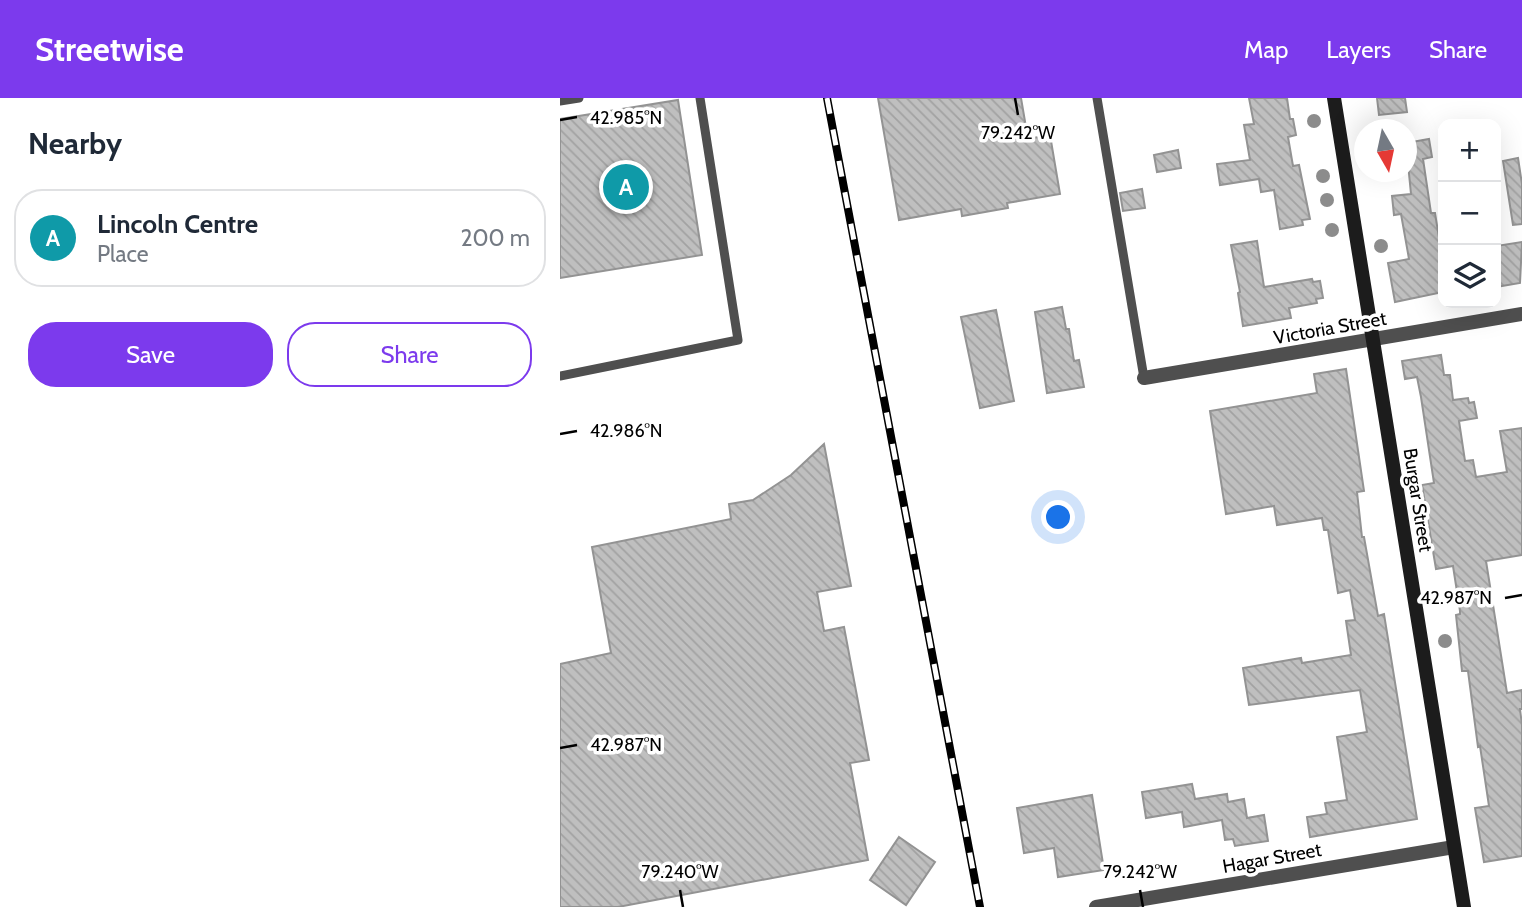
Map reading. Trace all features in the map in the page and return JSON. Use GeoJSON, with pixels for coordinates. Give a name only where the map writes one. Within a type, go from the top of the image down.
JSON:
{"type":"FeatureCollection","features":[{"type":"Feature","properties":{"kind":"street","name":"Burgar Street"},"geometry":{"type":"LineString","coordinates":[[1334,98],[1464,907]]}},
{"type":"Feature","properties":{"kind":"street","name":"Victoria Street"},"geometry":{"type":"LineString","coordinates":[[1144,378],[1522,314]]}},
{"type":"Feature","properties":{"kind":"street","name":"Hagar Street"},"geometry":{"type":"LineString","coordinates":[[1096,907],[1454,847]]}},
{"type":"Feature","properties":{"kind":"lane"},"geometry":{"type":"LineString","coordinates":[[560,101],[579,98]]}},
{"type":"Feature","properties":{"kind":"lane"},"geometry":{"type":"LineString","coordinates":[[560,376],[738,340],[700,98]]}},
{"type":"Feature","properties":{"kind":"lane"},"geometry":{"type":"LineString","coordinates":[[1097,98],[1144,378]]}},
{"type":"Feature","properties":{"kind":"building"},"geometry":{"type":"Polygon","coordinates":[[[878,98],[1021,98],[1028,139],[1050,135],[1060,194],[1007,203],[1008,208],[962,216],[961,209],[899,220],[878,98]]]}},
{"type":"Feature","properties":{"kind":"building"},"geometry":{"type":"Polygon","coordinates":[[[1249,98],[1287,98],[1296,135],[1288,137],[1293,166],[1299,165],[1310,219],[1302,220],[1303,225],[1280,229],[1274,190],[1261,192],[1259,179],[1220,185],[1217,164],[1250,160],[1244,125],[1254,124],[1249,98]]]}},
{"type":"Feature","properties":{"kind":"building"},"geometry":{"type":"Polygon","coordinates":[[[1377,98],[1405,98],[1407,112],[1379,115],[1377,98]]]}},
{"type":"Feature","properties":{"kind":"building"},"geometry":{"type":"Polygon","coordinates":[[[678,100],[702,255],[560,278],[560,119],[678,100]]]}},
{"type":"Feature","properties":{"kind":"building"},"geometry":{"type":"Polygon","coordinates":[[[1429,139],[1432,157],[1423,159],[1431,213],[1435,213],[1438,231],[1438,293],[1395,302],[1388,263],[1409,259],[1401,214],[1394,215],[1392,196],[1411,194],[1410,182],[1417,182],[1417,141],[1429,139]]]}},
{"type":"Feature","properties":{"kind":"building"},"geometry":{"type":"Polygon","coordinates":[[[1178,150],[1181,168],[1157,172],[1154,155],[1178,150]]]}},
{"type":"Feature","properties":{"kind":"building"},"geometry":{"type":"Polygon","coordinates":[[[1518,158],[1522,184],[1522,224],[1513,225],[1503,161],[1518,158]]]}},
{"type":"Feature","properties":{"kind":"building"},"geometry":{"type":"Polygon","coordinates":[[[1142,189],[1145,208],[1123,211],[1120,193],[1142,189]]]}},
{"type":"Feature","properties":{"kind":"building"},"geometry":{"type":"Polygon","coordinates":[[[1257,241],[1264,287],[1312,279],[1313,282],[1320,281],[1323,298],[1316,299],[1317,303],[1289,308],[1291,318],[1243,326],[1231,245],[1257,241]]]}},
{"type":"Feature","properties":{"kind":"building"},"geometry":{"type":"Polygon","coordinates":[[[1522,242],[1520,283],[1501,286],[1501,245],[1522,242]]]}},
{"type":"Feature","properties":{"kind":"building"},"geometry":{"type":"Polygon","coordinates":[[[1062,307],[1074,361],[1079,360],[1084,387],[1047,393],[1035,312],[1062,307]]]}},
{"type":"Feature","properties":{"kind":"building"},"geometry":{"type":"Polygon","coordinates":[[[996,310],[1014,401],[980,408],[961,317],[996,310]]]}},
{"type":"Feature","properties":{"kind":"building"},"geometry":{"type":"Polygon","coordinates":[[[1441,355],[1444,375],[1450,375],[1453,400],[1468,398],[1469,403],[1474,402],[1477,418],[1459,421],[1465,461],[1473,460],[1476,477],[1507,472],[1500,431],[1522,428],[1522,555],[1486,561],[1507,693],[1522,690],[1522,856],[1484,862],[1475,808],[1489,806],[1468,671],[1462,671],[1456,615],[1460,614],[1460,611],[1453,566],[1436,569],[1422,485],[1434,483],[1421,397],[1417,377],[1405,379],[1402,361],[1441,355]]]}},
{"type":"Feature","properties":{"kind":"building"},"geometry":{"type":"Polygon","coordinates":[[[1346,369],[1364,491],[1357,492],[1362,537],[1378,616],[1384,614],[1417,819],[1310,837],[1307,817],[1327,814],[1325,803],[1347,800],[1337,737],[1367,732],[1360,690],[1249,705],[1243,668],[1301,658],[1302,663],[1351,655],[1346,621],[1355,620],[1350,590],[1338,593],[1328,530],[1324,530],[1322,518],[1277,525],[1274,506],[1226,514],[1210,411],[1317,393],[1314,374],[1346,369]]]}},
{"type":"Feature","properties":{"kind":"building"},"geometry":{"type":"Polygon","coordinates":[[[824,444],[851,586],[817,592],[824,631],[844,627],[869,760],[850,763],[868,860],[618,907],[560,907],[560,664],[611,653],[592,547],[731,519],[729,504],[753,500],[791,475],[824,444]]]}},
{"type":"Feature","properties":{"kind":"building"},"geometry":{"type":"Polygon","coordinates":[[[1192,784],[1195,799],[1227,794],[1228,802],[1244,799],[1247,818],[1264,815],[1268,841],[1235,846],[1233,839],[1225,840],[1222,820],[1184,827],[1182,812],[1146,818],[1142,792],[1192,784]]]}},
{"type":"Feature","properties":{"kind":"building"},"geometry":{"type":"Polygon","coordinates":[[[1092,795],[1104,870],[1058,877],[1054,848],[1024,853],[1017,808],[1092,795]]]}},
{"type":"Feature","properties":{"kind":"building"},"geometry":{"type":"Polygon","coordinates":[[[899,837],[935,862],[906,905],[870,880],[899,837]]]}},
{"type":"Feature","properties":{"kind":"railway"},"geometry":{"type":"LineString","coordinates":[[827,98],[980,907]]}},
{"type":"Feature","properties":{"kind":"place","name":"Lincoln Centre"},"geometry":{"type":"Point","coordinates":[626,187]}}]}
